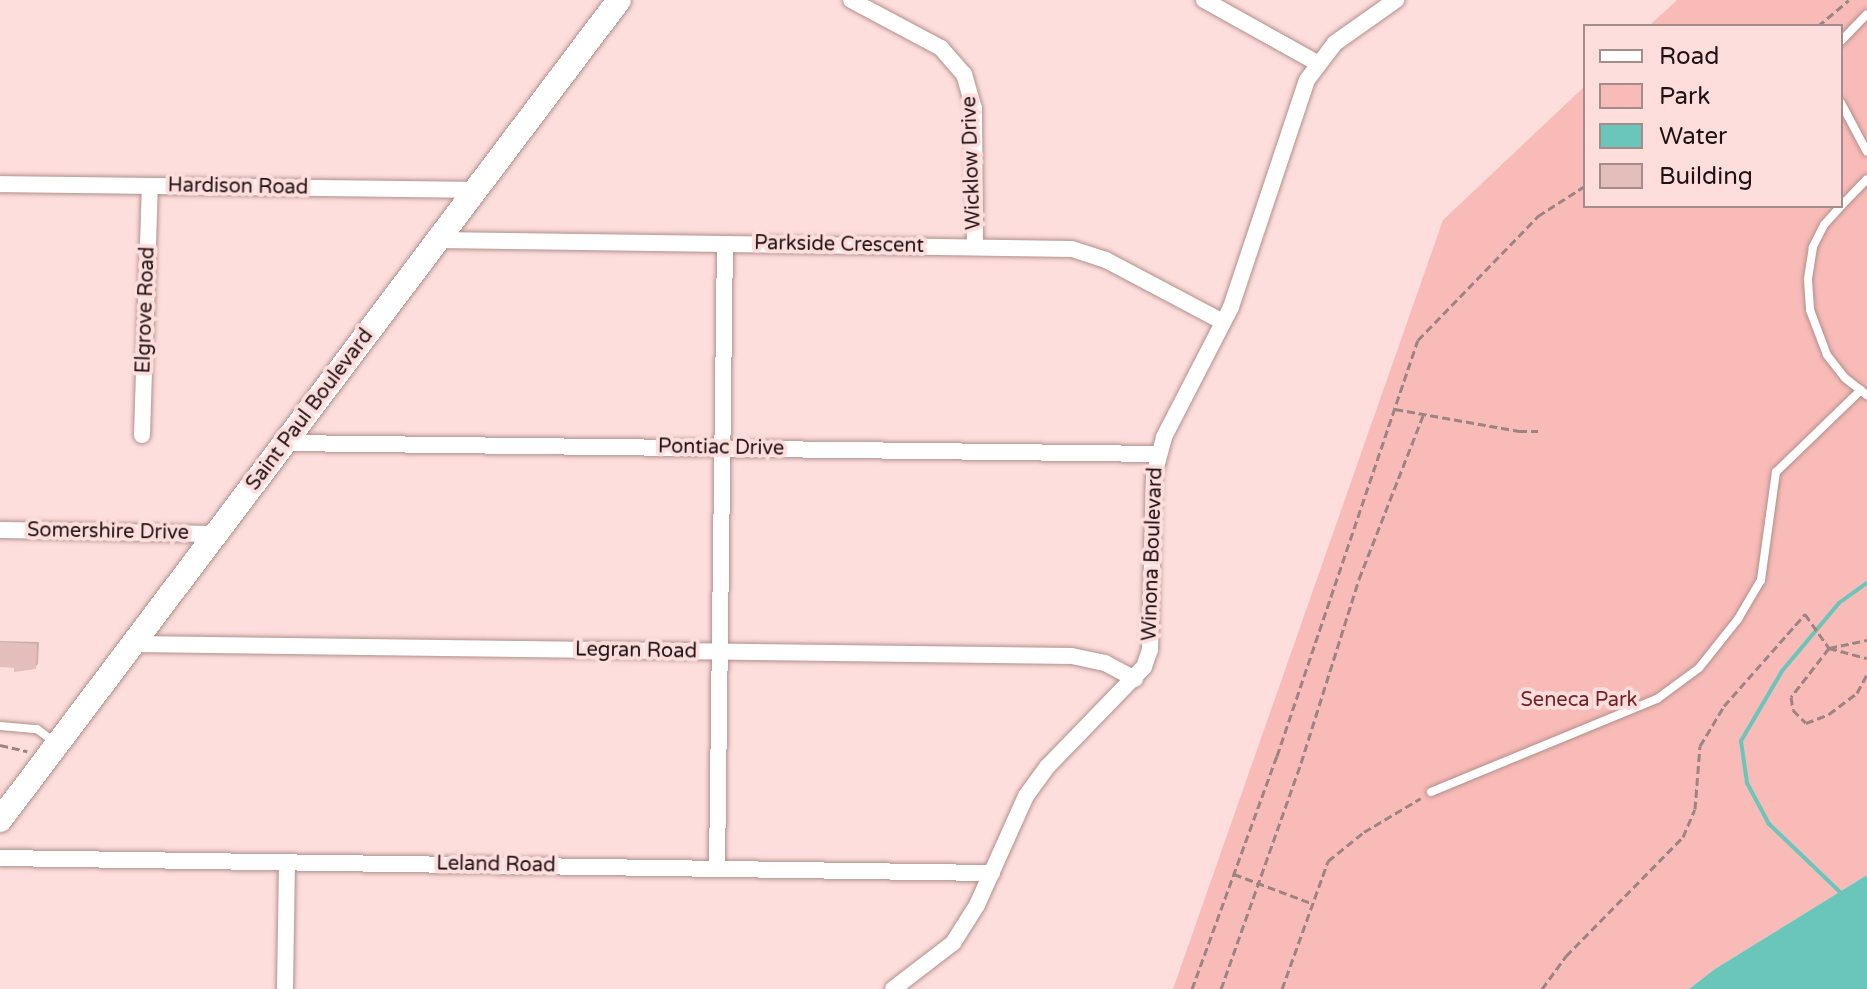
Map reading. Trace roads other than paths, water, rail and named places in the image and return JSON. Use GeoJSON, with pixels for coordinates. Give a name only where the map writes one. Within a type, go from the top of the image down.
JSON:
{"type":"FeatureCollection","features":[{"type":"Feature","properties":{"kind":"main road","name":"Saint Paul Boulevard"},"geometry":{"type":"LineString","coordinates":[[0,820],[619,0]]}},
{"type":"Feature","properties":{"kind":"street","name":"Wicklow Drive"},"geometry":{"type":"LineString","coordinates":[[851,0],[941,48],[964,74],[974,108],[975,247]]}},
{"type":"Feature","properties":{"kind":"street"},"geometry":{"type":"LineString","coordinates":[[1204,0],[1317,63]]}},
{"type":"Feature","properties":{"kind":"street","name":"Winona Boulevard"},"geometry":{"type":"LineString","coordinates":[[893,989],[953,943],[992,873],[1026,796],[1048,766],[1135,679],[1150,650],[1158,454],[1223,322],[1300,96],[1317,63],[1335,43],[1396,0]]}},
{"type":"Feature","properties":{"kind":"street","name":"Hardison Road"},"geometry":{"type":"LineString","coordinates":[[0,184],[476,190]]}},
{"type":"Feature","properties":{"kind":"street","name":"Elgrove Road"},"geometry":{"type":"LineString","coordinates":[[142,435],[150,186]]}},
{"type":"Feature","properties":{"kind":"street","name":"Parkside Crescent"},"geometry":{"type":"LineString","coordinates":[[438,240],[1055,248],[1090,253],[1223,322]]}},
{"type":"Feature","properties":{"kind":"street"},"geometry":{"type":"LineString","coordinates":[[717,868],[725,244]]}},
{"type":"Feature","properties":{"kind":"street","name":"Pontiac Drive"},"geometry":{"type":"LineString","coordinates":[[285,443],[1158,454]]}},
{"type":"Feature","properties":{"kind":"street","name":"Somershire Drive"},"geometry":{"type":"LineString","coordinates":[[0,530],[217,534]]}},
{"type":"Feature","properties":{"kind":"street","name":"Legran Road"},"geometry":{"type":"LineString","coordinates":[[133,644],[1072,656],[1105,663],[1135,679]]}},
{"type":"Feature","properties":{"kind":"street","name":"Leland Road"},"geometry":{"type":"LineString","coordinates":[[0,858],[992,873]]}},
{"type":"Feature","properties":{"kind":"street"},"geometry":{"type":"LineString","coordinates":[[285,989],[287,863]]}},
{"type":"Feature","properties":{"kind":"lane"},"geometry":{"type":"LineString","coordinates":[[1843,39],[1867,14]]}},
{"type":"Feature","properties":{"kind":"lane"},"geometry":{"type":"LineString","coordinates":[[1843,107],[1867,152]]}},
{"type":"Feature","properties":{"kind":"lane"},"geometry":{"type":"LineString","coordinates":[[1843,204],[1867,179]]}},
{"type":"Feature","properties":{"kind":"lane"},"geometry":{"type":"LineString","coordinates":[[1431,792],[1657,699],[1699,668],[1738,619],[1761,580],[1776,472],[1864,393],[1827,355],[1810,310],[1808,280],[1813,247],[1824,225],[1839,208]]}},
{"type":"Feature","properties":{"kind":"lane"},"geometry":{"type":"LineString","coordinates":[[0,726],[37,729],[58,744]]}},
{"type":"Feature","properties":{"kind":"water"},"geometry":{"type":"Polygon","coordinates":[[[1867,875],[1867,989],[1689,989],[1715,969],[1867,875]]]}},
{"type":"Feature","properties":{"kind":"waterway"},"geometry":{"type":"LineString","coordinates":[[1841,893],[1769,824],[1747,783],[1741,741],[1782,671],[1839,603],[1867,583]]}},
{"type":"Feature","properties":{"kind":"park label","name":"Seneca Park"},"geometry":{"type":"Point","coordinates":[1579,700]}}]}
